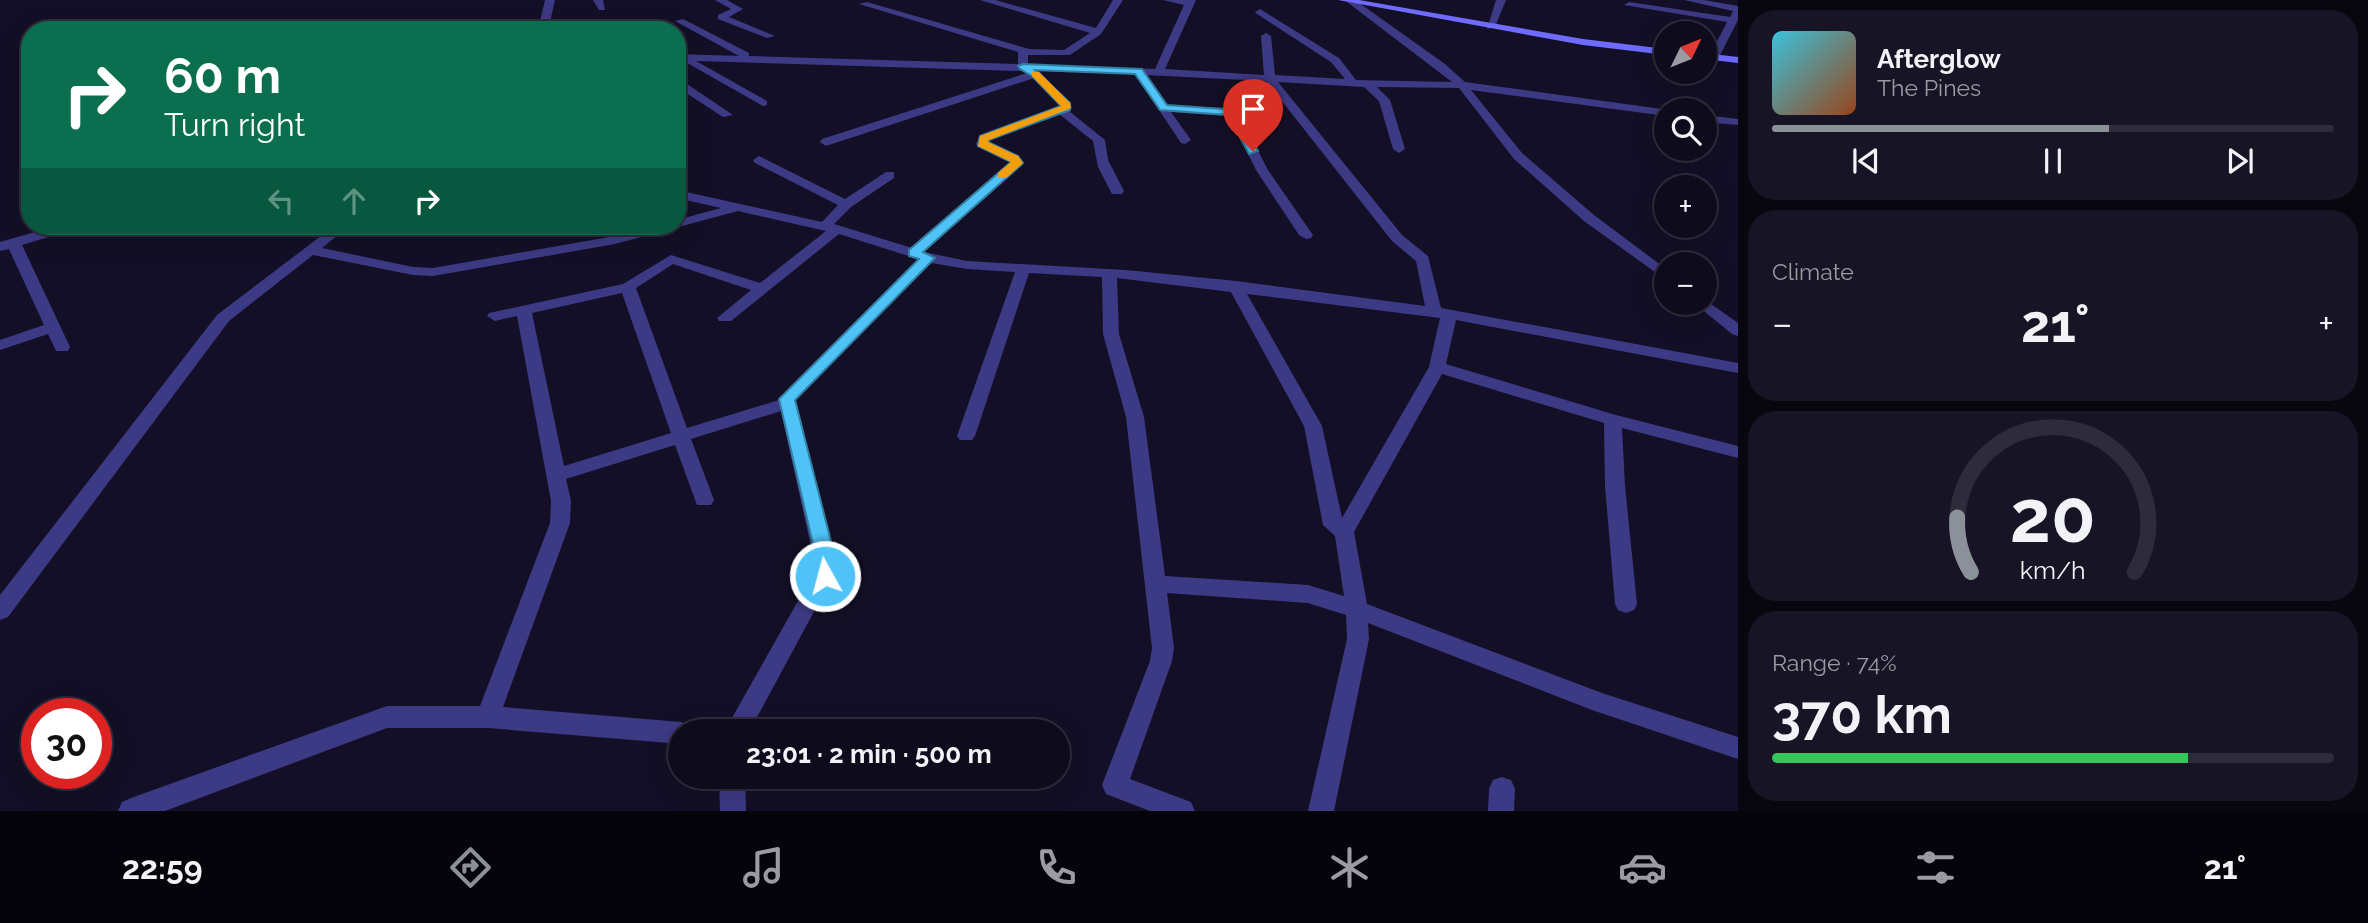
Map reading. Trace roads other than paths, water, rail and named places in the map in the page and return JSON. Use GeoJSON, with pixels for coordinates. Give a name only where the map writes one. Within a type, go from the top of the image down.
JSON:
{"type":"FeatureCollection","features":[{"type":"Feature","properties":{"kind":"street"},"geometry":{"type":"LineString","coordinates":[[545,21],[550,0]]}},
{"type":"Feature","properties":{"kind":"street"},"geometry":{"type":"LineString","coordinates":[[720,0],[738,9],[721,17],[770,36]]}},
{"type":"Feature","properties":{"kind":"street"},"geometry":{"type":"LineString","coordinates":[[985,0],[1098,32]]}},
{"type":"Feature","properties":{"kind":"street"},"geometry":{"type":"LineString","coordinates":[[863,4],[1025,51],[1066,53],[1098,32],[1118,0]]}},
{"type":"Feature","properties":{"kind":"street"},"geometry":{"type":"LineString","coordinates":[[1158,72],[1191,2],[1168,0]]}},
{"type":"Feature","properties":{"kind":"street"},"geometry":{"type":"LineString","coordinates":[[1490,27],[1501,0]]}},
{"type":"Feature","properties":{"kind":"street"},"geometry":{"type":"LineString","coordinates":[[1689,0],[1736,14]]}},
{"type":"Feature","properties":{"kind":"street"},"geometry":{"type":"LineString","coordinates":[[1347,1],[1490,27],[1654,50]]}},
{"type":"Feature","properties":{"kind":"street"},"geometry":{"type":"LineString","coordinates":[[1347,1],[1441,66],[1462,85],[1518,156],[1589,218],[1654,267]]}},
{"type":"Feature","properties":{"kind":"street"},"geometry":{"type":"LineString","coordinates":[[1629,5],[1736,14]]}},
{"type":"Feature","properties":{"kind":"street"},"geometry":{"type":"LineString","coordinates":[[1260,12],[1335,60],[1353,83]]}},
{"type":"Feature","properties":{"kind":"street"},"geometry":{"type":"LineString","coordinates":[[1717,44],[1736,14]]}},
{"type":"Feature","properties":{"kind":"street"},"geometry":{"type":"LineString","coordinates":[[704,36],[740,24]]}},
{"type":"Feature","properties":{"kind":"street"},"geometry":{"type":"LineString","coordinates":[[686,25],[754,59]]}},
{"type":"Feature","properties":{"kind":"street"},"geometry":{"type":"LineString","coordinates":[[1266,36],[1266,61],[1270,79],[1397,238],[1423,259],[1442,312],[1437,367],[1344,533],[1357,610],[1357,639],[1321,811]]}},
{"type":"Feature","properties":{"kind":"street"},"geometry":{"type":"LineString","coordinates":[[743,719],[827,569],[788,404],[790,396],[921,255],[1017,163],[982,144],[984,138],[1062,111],[1066,105],[1029,70],[1023,52],[1025,51]]}},
{"type":"Feature","properties":{"kind":"street"},"geometry":{"type":"LineString","coordinates":[[686,57],[1029,70],[1138,71],[1367,84],[1462,85],[1654,111]]}},
{"type":"Feature","properties":{"kind":"street"},"geometry":{"type":"LineString","coordinates":[[1717,58],[1738,60]]}},
{"type":"Feature","properties":{"kind":"street"},"geometry":{"type":"LineString","coordinates":[[686,60],[763,103]]}},
{"type":"Feature","properties":{"kind":"street"},"geometry":{"type":"LineString","coordinates":[[826,142],[1029,70]]}},
{"type":"Feature","properties":{"kind":"street"},"geometry":{"type":"LineString","coordinates":[[1138,71],[1185,140]]}},
{"type":"Feature","properties":{"kind":"street"},"geometry":{"type":"LineString","coordinates":[[1367,84],[1384,100],[1399,149]]}},
{"type":"Feature","properties":{"kind":"street"},"geometry":{"type":"LineString","coordinates":[[686,88],[727,115]]}},
{"type":"Feature","properties":{"kind":"street"},"geometry":{"type":"LineString","coordinates":[[1164,108],[1227,111],[1234,114],[1262,170],[1306,235]]}},
{"type":"Feature","properties":{"kind":"street"},"geometry":{"type":"LineString","coordinates":[[1062,111],[1099,140],[1099,154],[1117,191]]}},
{"type":"Feature","properties":{"kind":"street"},"geometry":{"type":"LineString","coordinates":[[1717,120],[1738,122]]}},
{"type":"Feature","properties":{"kind":"street"},"geometry":{"type":"LineString","coordinates":[[759,160],[846,204]]}},
{"type":"Feature","properties":{"kind":"street"},"geometry":{"type":"LineString","coordinates":[[724,318],[831,227],[846,204],[890,174]]}},
{"type":"Feature","properties":{"kind":"street"},"geometry":{"type":"LineString","coordinates":[[686,196],[831,227],[921,255],[967,265],[1109,273],[1442,312],[1738,368]]}},
{"type":"Feature","properties":{"kind":"street"},"geometry":{"type":"LineString","coordinates":[[686,221],[740,206]]}},
{"type":"Feature","properties":{"kind":"street"},"geometry":{"type":"LineString","coordinates":[[40,235],[7,245],[62,347]]}},
{"type":"Feature","properties":{"kind":"street"},"geometry":{"type":"LineString","coordinates":[[0,611],[223,318],[330,235]]}},
{"type":"Feature","properties":{"kind":"street"},"geometry":{"type":"LineString","coordinates":[[310,250],[413,271],[433,272],[631,235]]}},
{"type":"Feature","properties":{"kind":"street"},"geometry":{"type":"LineString","coordinates":[[495,316],[628,287],[671,259],[762,288]]}},
{"type":"Feature","properties":{"kind":"street"},"geometry":{"type":"LineString","coordinates":[[965,436],[1024,267]]}},
{"type":"Feature","properties":{"kind":"street"},"geometry":{"type":"LineString","coordinates":[[1109,273],[1111,334],[1135,417],[1163,648],[1161,661],[1115,785],[1182,811]]}},
{"type":"Feature","properties":{"kind":"street"},"geometry":{"type":"LineString","coordinates":[[1236,286],[1313,426],[1333,525],[1344,533]]}},
{"type":"Feature","properties":{"kind":"street"},"geometry":{"type":"LineString","coordinates":[[628,287],[704,500]]}},
{"type":"Feature","properties":{"kind":"street"},"geometry":{"type":"LineString","coordinates":[[488,718],[560,523],[561,501],[557,475],[524,310]]}},
{"type":"Feature","properties":{"kind":"street"},"geometry":{"type":"LineString","coordinates":[[1717,315],[1738,331]]}},
{"type":"Feature","properties":{"kind":"street"},"geometry":{"type":"LineString","coordinates":[[0,345],[53,327]]}},
{"type":"Feature","properties":{"kind":"street"},"geometry":{"type":"LineString","coordinates":[[1437,367],[1613,420],[1738,452]]}},
{"type":"Feature","properties":{"kind":"street"},"geometry":{"type":"LineString","coordinates":[[557,475],[788,404]]}},
{"type":"Feature","properties":{"kind":"street"},"geometry":{"type":"LineString","coordinates":[[1613,420],[1615,486],[1626,604]]}},
{"type":"Feature","properties":{"kind":"street"},"geometry":{"type":"LineString","coordinates":[[1157,584],[1308,594],[1634,715],[1738,748]]}},
{"type":"Feature","properties":{"kind":"street"},"geometry":{"type":"LineString","coordinates":[[131,811],[387,717],[488,718],[668,732]]}},
{"type":"Feature","properties":{"kind":"street"},"geometry":{"type":"LineString","coordinates":[[732,789],[733,811]]}}]}
